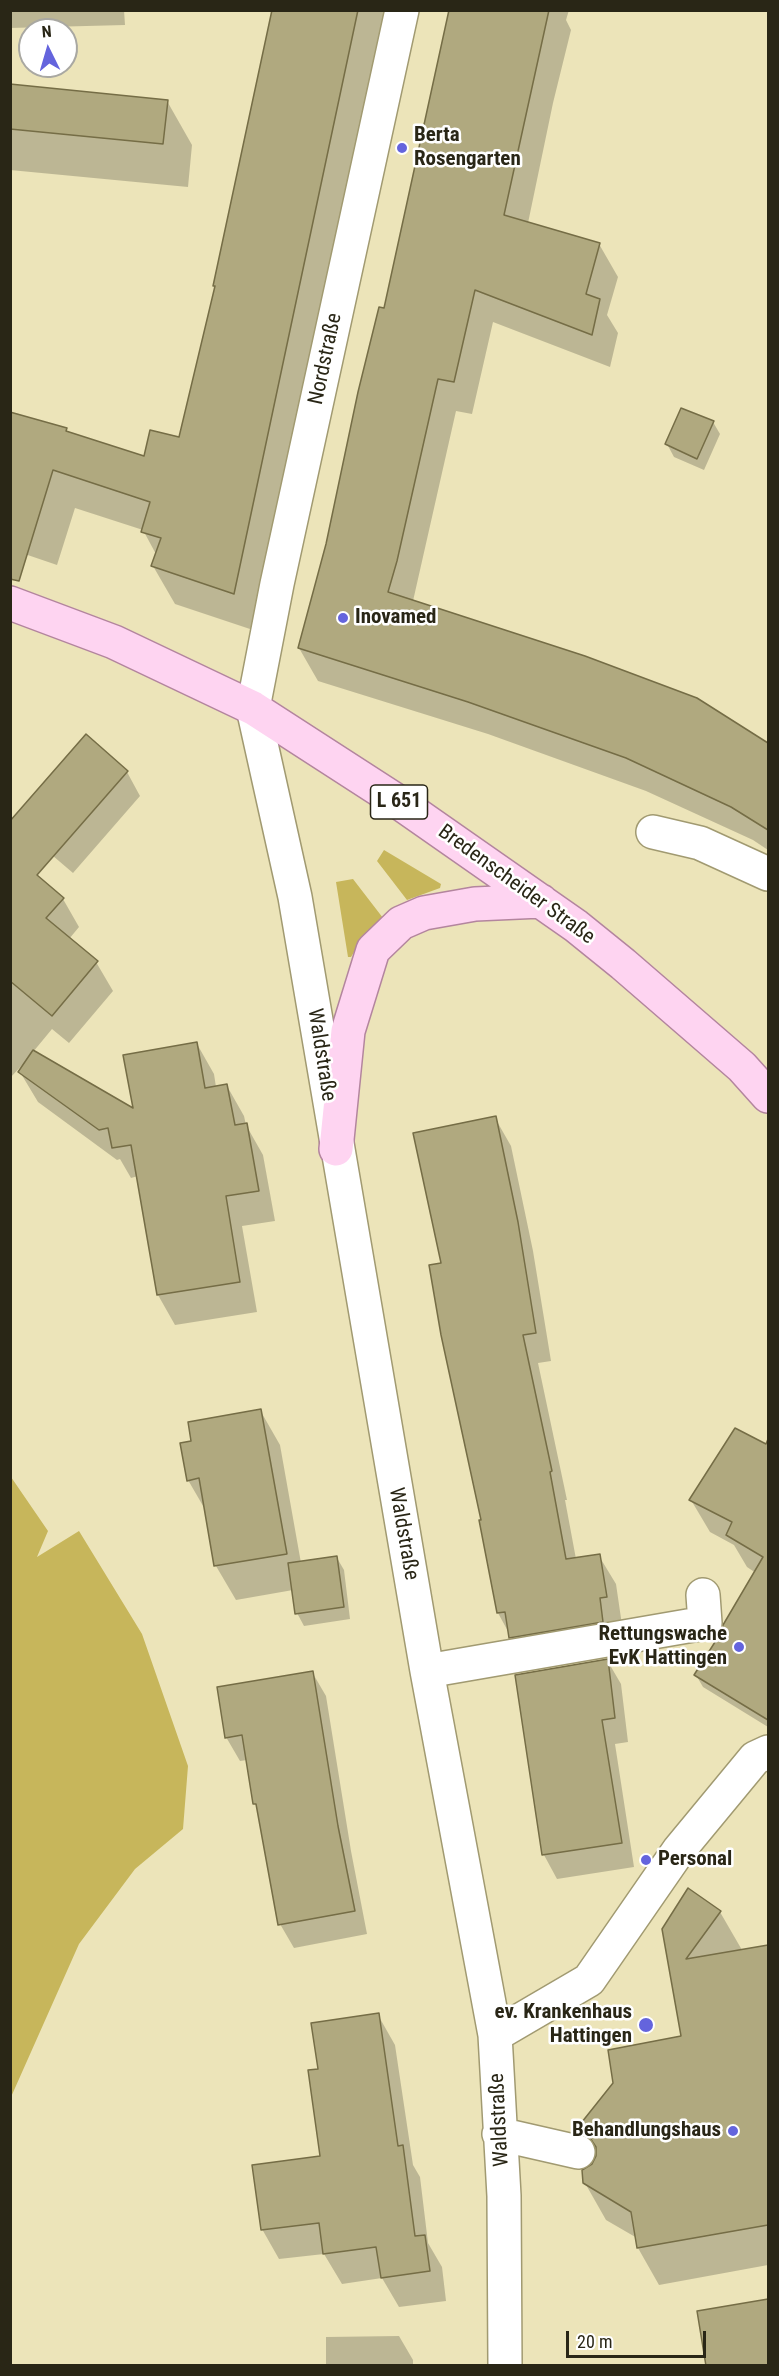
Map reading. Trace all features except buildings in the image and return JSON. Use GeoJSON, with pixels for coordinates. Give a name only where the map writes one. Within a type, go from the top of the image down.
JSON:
{"type":"FeatureCollection","features":[{"type":"Feature","properties":{"kind":"main road","name":"Bredenscheider Straße"},"geometry":{"type":"LineString","coordinates":[[10,603],[114,642],[253,708],[400,803],[541,902],[623,964],[742,1067],[768,1096]]}},
{"type":"Feature","properties":{"kind":"main road"},"geometry":{"type":"LineString","coordinates":[[336,1149],[348,1031],[373,950],[401,923],[424,913],[475,904],[541,902]]}},
{"type":"Feature","properties":{"kind":"street","name":"Nordstraße"},"geometry":{"type":"LineString","coordinates":[[253,708],[279,576],[402,10]]}},
{"type":"Feature","properties":{"kind":"street","name":"Waldstraße"},"geometry":{"type":"LineString","coordinates":[[253,708],[293,887],[426,1671],[495,2036],[504,2196],[505,2366]]}},
{"type":"Feature","properties":{"kind":"street"},"geometry":{"type":"LineString","coordinates":[[653,832],[700,843],[768,874]]}},
{"type":"Feature","properties":{"kind":"street"},"geometry":{"type":"LineString","coordinates":[[426,1671],[705,1623],[703,1595]]}},
{"type":"Feature","properties":{"kind":"street"},"geometry":{"type":"LineString","coordinates":[[495,2036],[589,1980],[679,1850],[755,1758],[768,1752]]}},
{"type":"Feature","properties":{"kind":"street"},"geometry":{"type":"LineString","coordinates":[[499,2134],[578,2152]]}},
{"type":"Feature","properties":{"kind":"shaded area"},"geometry":{"type":"Polygon","coordinates":[[[384,850],[441,884],[440,888],[407,900],[377,861],[384,850]]]}},
{"type":"Feature","properties":{"kind":"shaded area"},"geometry":{"type":"Polygon","coordinates":[[[353,879],[383,918],[364,936],[351,957],[348,957],[336,882],[353,879]]]}},
{"type":"Feature","properties":{"kind":"shaded area"},"geometry":{"type":"Polygon","coordinates":[[[11,1477],[48,1531],[37,1557],[79,1531],[142,1634],[188,1766],[183,1829],[135,1869],[79,1944],[11,2097],[11,1477]]]}},
{"type":"Feature","properties":{"kind":"place","name":"Berta Rosengarten"},"geometry":{"type":"Point","coordinates":[402,148]}},
{"type":"Feature","properties":{"kind":"place","name":"Inovamed"},"geometry":{"type":"Point","coordinates":[343,618]}},
{"type":"Feature","properties":{"kind":"place","name":"Rettungswache EvK Hattingen"},"geometry":{"type":"Point","coordinates":[739,1647]}},
{"type":"Feature","properties":{"kind":"place","name":"Personal"},"geometry":{"type":"Point","coordinates":[646,1860]}},
{"type":"Feature","properties":{"kind":"place","name":"ev. Krankenhaus Hattingen"},"geometry":{"type":"Point","coordinates":[646,2025]}},
{"type":"Feature","properties":{"kind":"place","name":"Behandlungshaus"},"geometry":{"type":"Point","coordinates":[733,2131]}}]}
